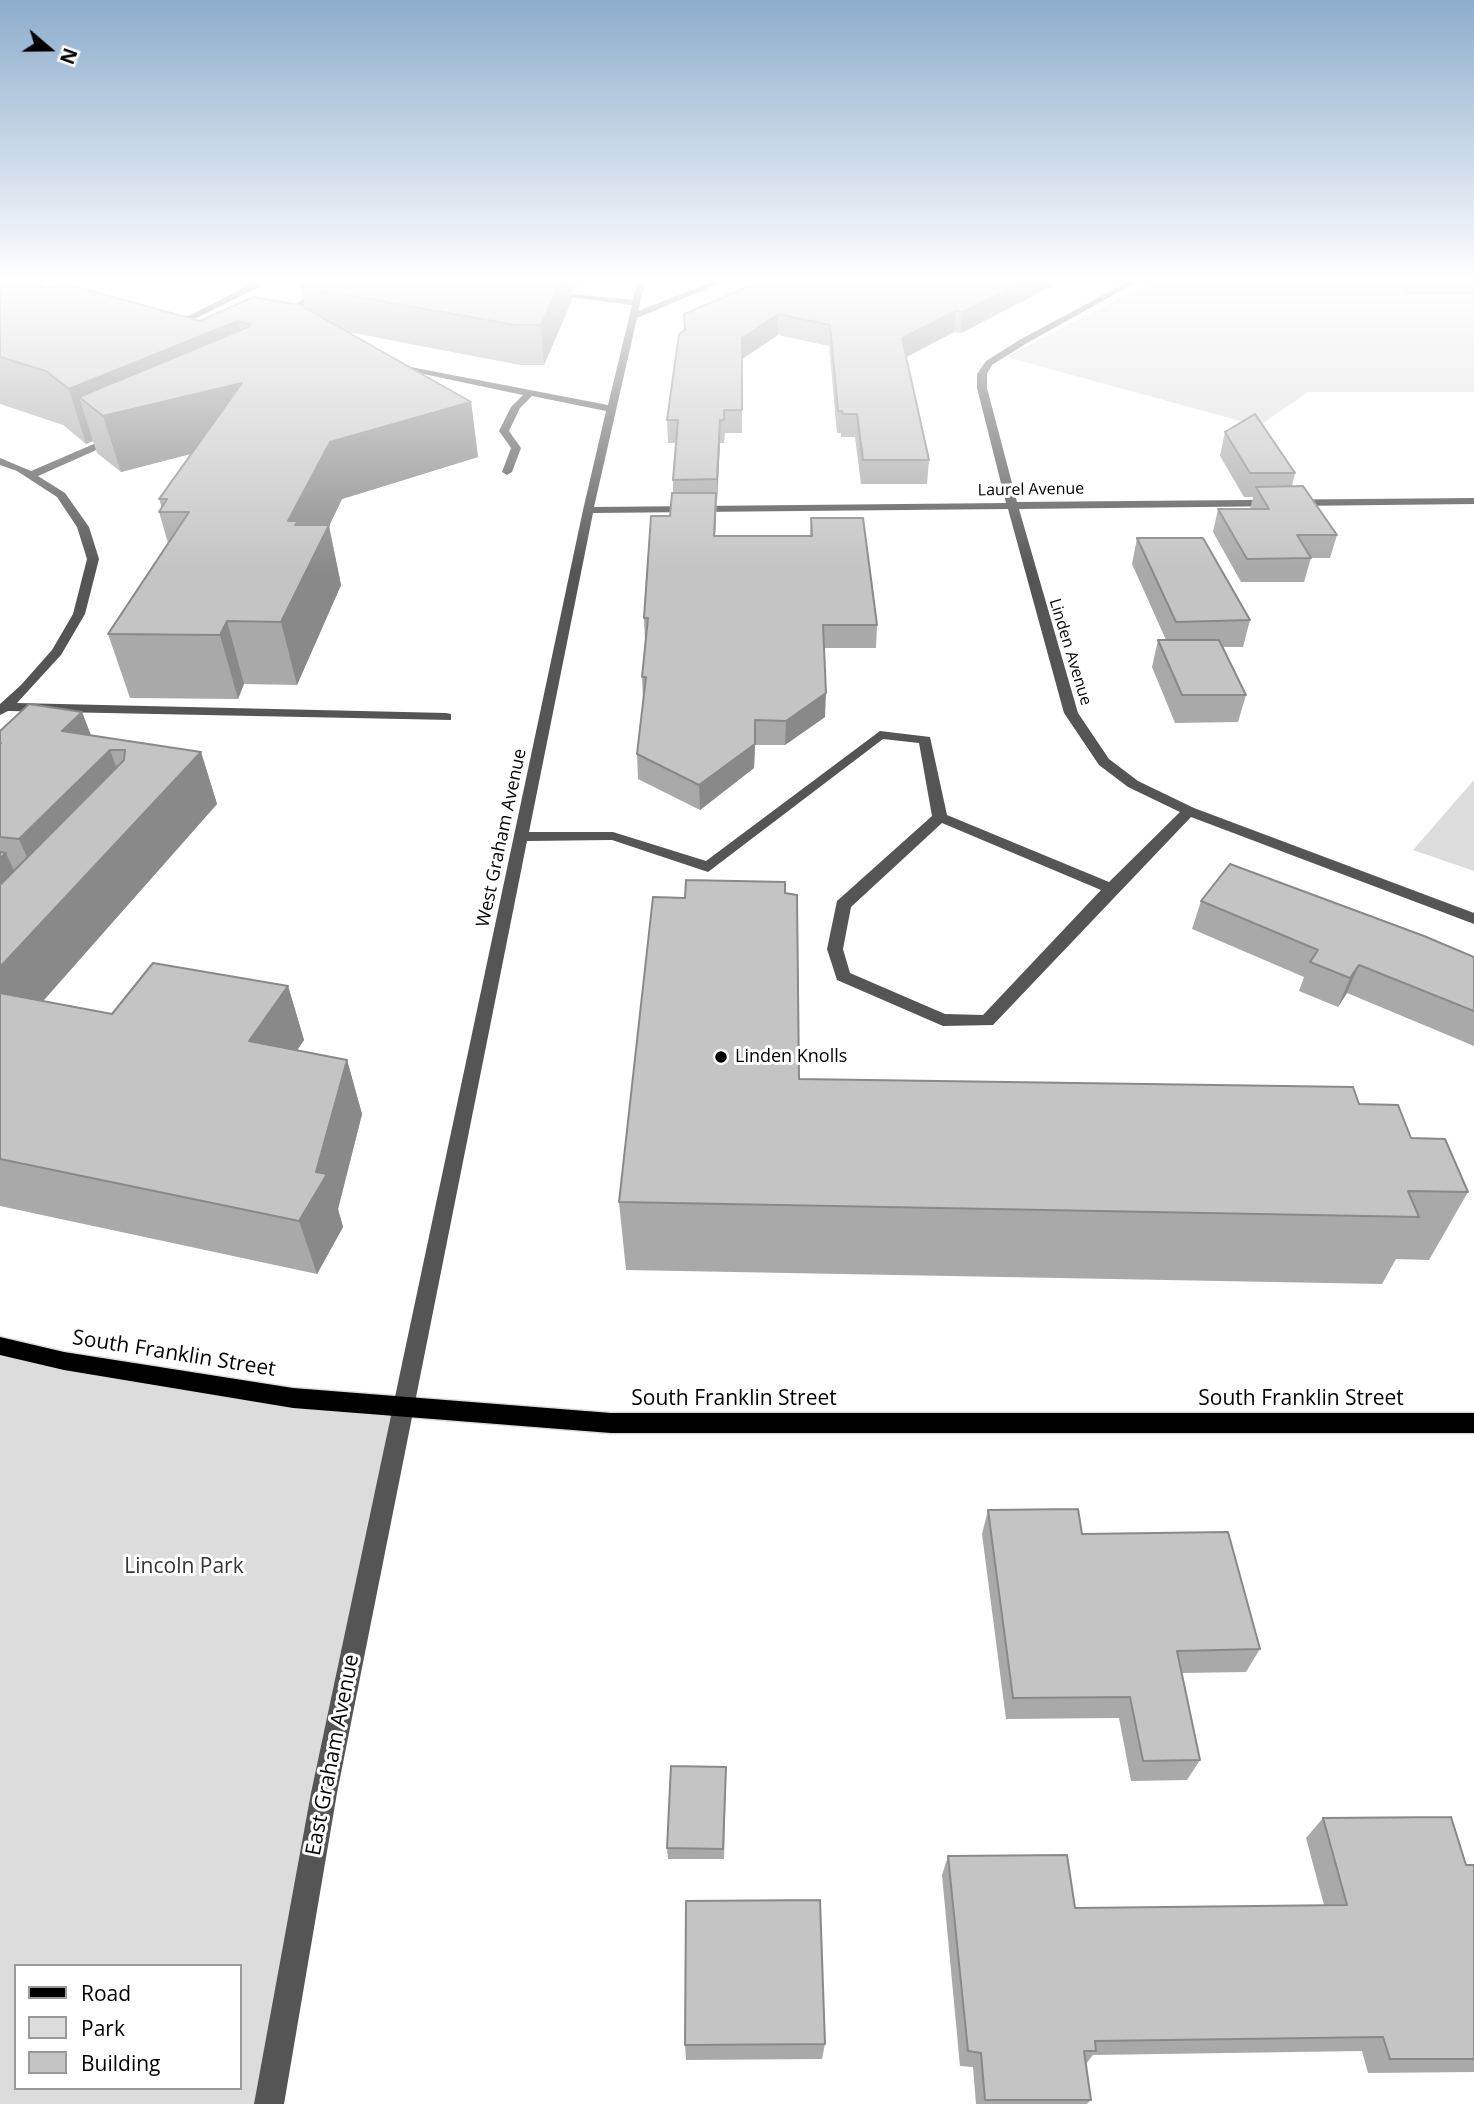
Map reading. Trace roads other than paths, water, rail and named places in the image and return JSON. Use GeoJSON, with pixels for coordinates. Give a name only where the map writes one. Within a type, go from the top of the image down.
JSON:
{"type":"FeatureCollection","features":[{"type":"Feature","properties":{"kind":"main road","name":"South Franklin Street"},"geometry":{"type":"LineString","coordinates":[[0,1346],[64,1361],[293,1398],[611,1423],[1474,1423]]}},
{"type":"Feature","properties":{"kind":"street"},"geometry":{"type":"LineString","coordinates":[[443,376],[612,409]]}},
{"type":"Feature","properties":{"kind":"street","name":"West Graham Avenue"},"geometry":{"type":"LineString","coordinates":[[405,1408],[588,510],[620,376]]}},
{"type":"Feature","properties":{"kind":"street","name":"Linden Avenue"},"geometry":{"type":"LineString","coordinates":[[982,376],[982,388],[1015,506],[1026,559],[1071,713],[1104,762],[1133,784],[1189,811],[1474,919]]}},
{"type":"Feature","properties":{"kind":"street"},"geometry":{"type":"LineString","coordinates":[[508,472],[516,448],[504,431],[516,407],[530,393]]}},
{"type":"Feature","properties":{"kind":"street"},"geometry":{"type":"LineString","coordinates":[[31,475],[130,432]]}},
{"type":"Feature","properties":{"kind":"street"},"geometry":{"type":"LineString","coordinates":[[0,461],[31,475],[61,495],[83,527],[93,559],[79,614],[57,652],[26,688],[2,709]]}},
{"type":"Feature","properties":{"kind":"street"},"geometry":{"type":"LineString","coordinates":[[0,471],[12,466]]}},
{"type":"Feature","properties":{"kind":"street","name":"Laurel Avenue"},"geometry":{"type":"LineString","coordinates":[[588,510],[1474,501]]}},
{"type":"Feature","properties":{"kind":"street"},"geometry":{"type":"LineString","coordinates":[[2,709],[326,717],[446,717]]}},
{"type":"Feature","properties":{"kind":"street"},"geometry":{"type":"LineString","coordinates":[[521,837],[613,836],[708,867],[880,735],[925,740],[940,817]]}},
{"type":"Feature","properties":{"kind":"street"},"geometry":{"type":"LineString","coordinates":[[940,817],[843,905],[835,949],[843,976],[943,1020],[987,1021],[1111,889],[1189,811]]}},
{"type":"Feature","properties":{"kind":"street"},"geometry":{"type":"LineString","coordinates":[[940,817],[1111,889]]}},
{"type":"Feature","properties":{"kind":"street","name":"East Graham Avenue"},"geometry":{"type":"LineString","coordinates":[[269,2104],[324,1793],[405,1408]]}},
{"type":"Feature","properties":{"kind":"place","name":"Linden Knolls"},"geometry":{"type":"Point","coordinates":[721,1057]}},
{"type":"Feature","properties":{"kind":"park label","name":"Lincoln Park"},"geometry":{"type":"Point","coordinates":[184,1567]}}]}
